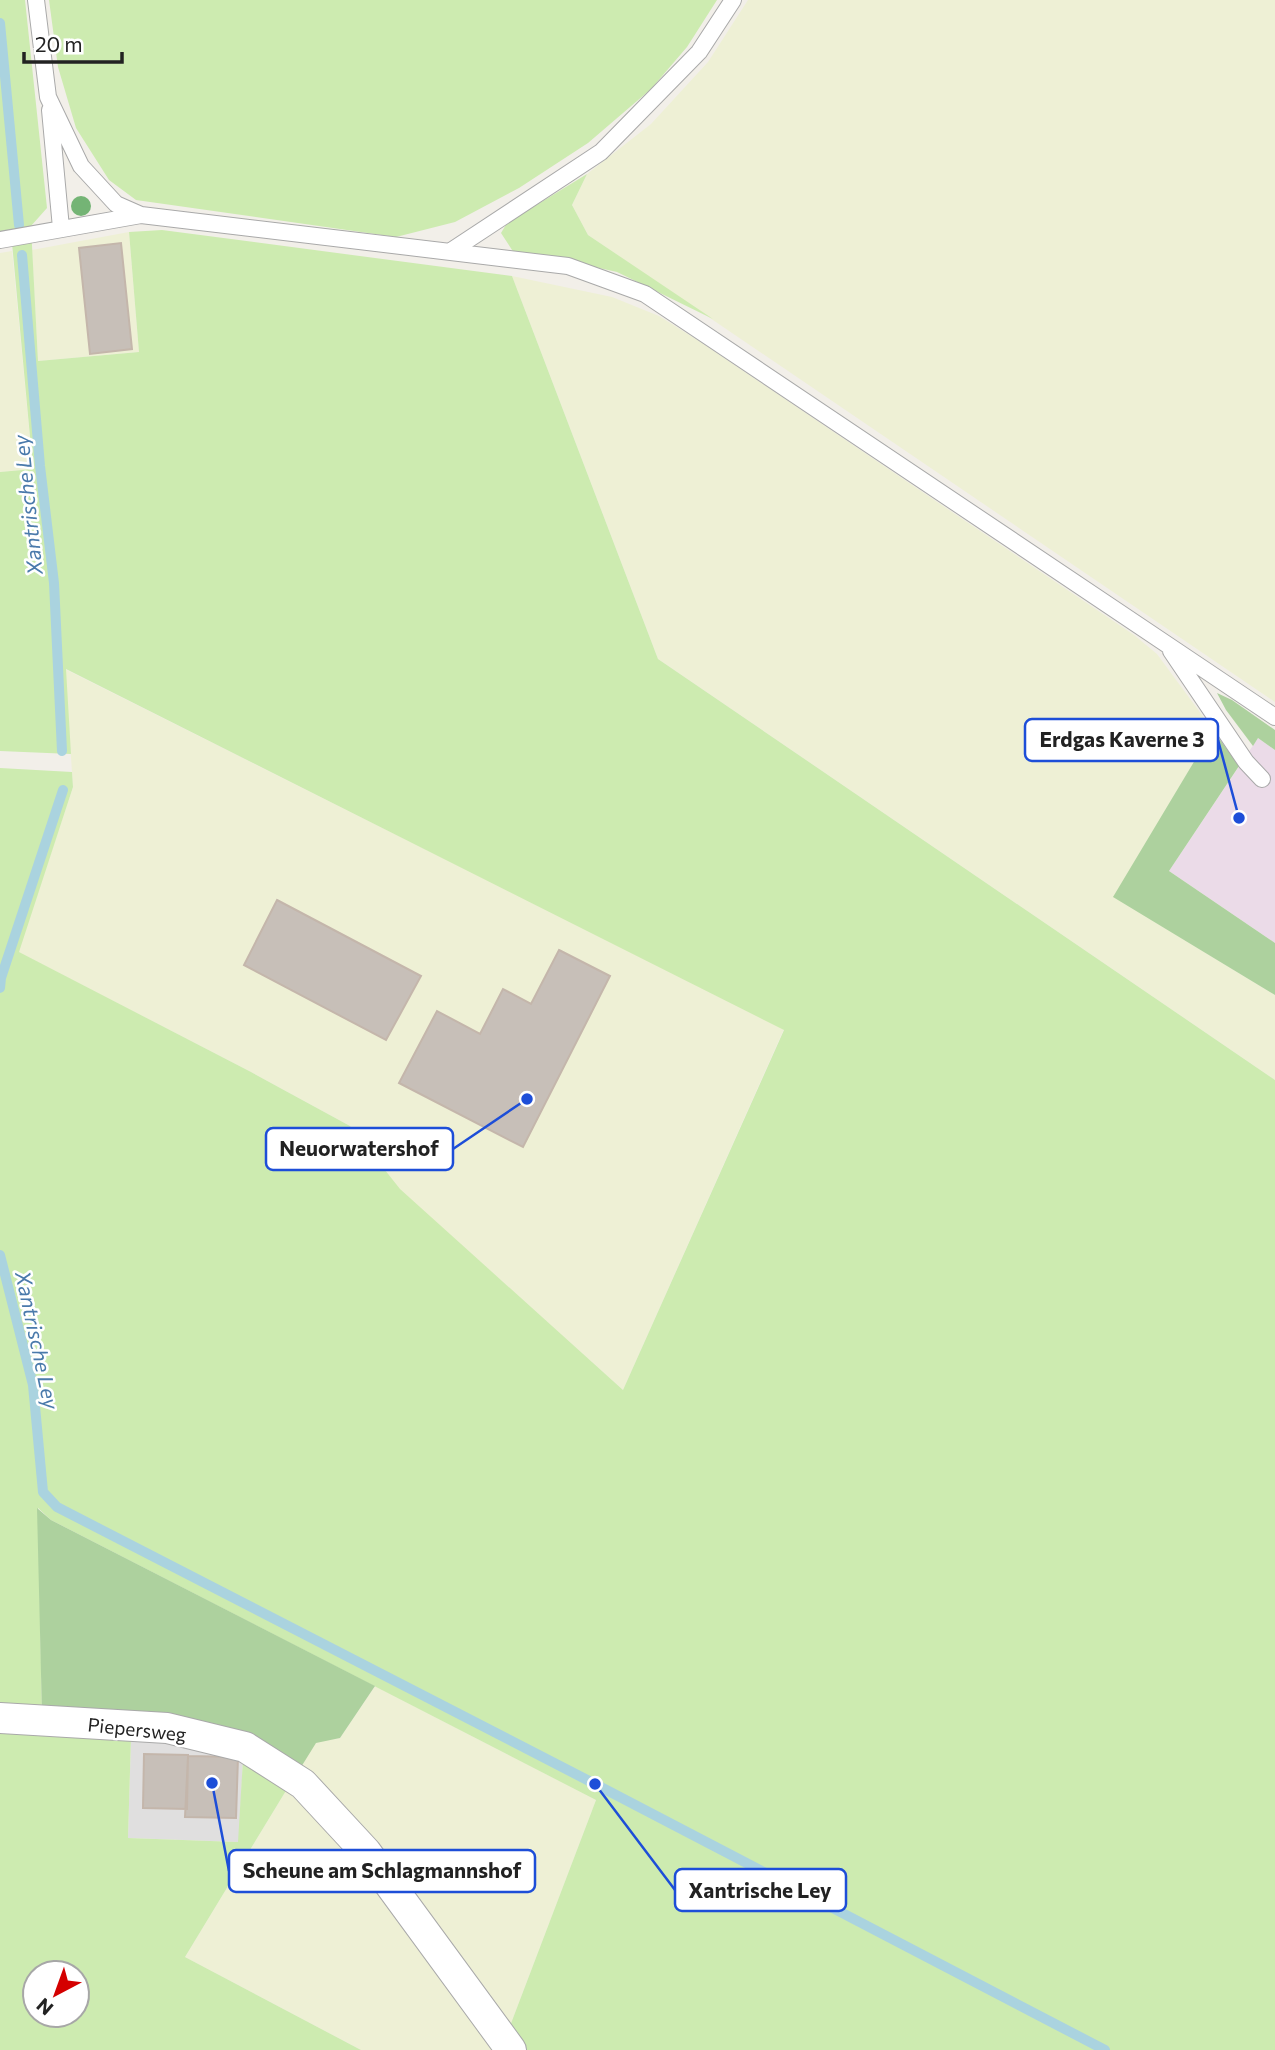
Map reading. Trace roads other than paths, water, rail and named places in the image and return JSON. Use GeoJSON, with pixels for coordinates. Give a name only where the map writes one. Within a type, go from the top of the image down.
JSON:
{"type":"FeatureCollection","features":[{"type":"Feature","properties":{"kind":"street","name":"Piepersweg"},"geometry":{"type":"LineString","coordinates":[[0,1718],[167,1728],[245,1747],[303,1784],[366,1852],[511,2050]]}},
{"type":"Feature","properties":{"kind":"lane"},"geometry":{"type":"LineString","coordinates":[[36,0],[61,228]]}},
{"type":"Feature","properties":{"kind":"lane"},"geometry":{"type":"LineString","coordinates":[[451,251],[601,152],[699,52],[733,0]]}},
{"type":"Feature","properties":{"kind":"lane"},"geometry":{"type":"LineString","coordinates":[[48,97],[81,166],[116,204],[141,215]]}},
{"type":"Feature","properties":{"kind":"lane"},"geometry":{"type":"LineString","coordinates":[[0,240],[141,215],[568,266],[645,294],[1275,718]]}},
{"type":"Feature","properties":{"kind":"lane"},"geometry":{"type":"LineString","coordinates":[[1165,643],[1247,762],[1262,779]]}},
{"type":"Feature","properties":{"kind":"waterway","name":"Xantrische Ley"},"geometry":{"type":"LineString","coordinates":[[0,23],[19,225]]}},
{"type":"Feature","properties":{"kind":"waterway","name":"Xantrische Ley"},"geometry":{"type":"LineString","coordinates":[[22,255],[40,466],[54,583],[62,751]]}},
{"type":"Feature","properties":{"kind":"waterway","name":"Xantrische Ley"},"geometry":{"type":"LineString","coordinates":[[0,988],[63,790]]}},
{"type":"Feature","properties":{"kind":"waterway","name":"Xantrische Ley"},"geometry":{"type":"LineString","coordinates":[[0,1255],[33,1385],[43,1492],[57,1507],[1105,2050]]}},
{"type":"Feature","properties":{"kind":"place","name":"Erdgas Kaverne 3"},"geometry":{"type":"Point","coordinates":[1239,818]}},
{"type":"Feature","properties":{"kind":"place","name":"Neuorwatershof"},"geometry":{"type":"Point","coordinates":[527,1099]}},
{"type":"Feature","properties":{"kind":"place","name":"Scheune am Schlagmannshof"},"geometry":{"type":"Point","coordinates":[212,1783]}},
{"type":"Feature","properties":{"kind":"place","name":"Xantrische Ley"},"geometry":{"type":"Point","coordinates":[595,1784]}}]}
